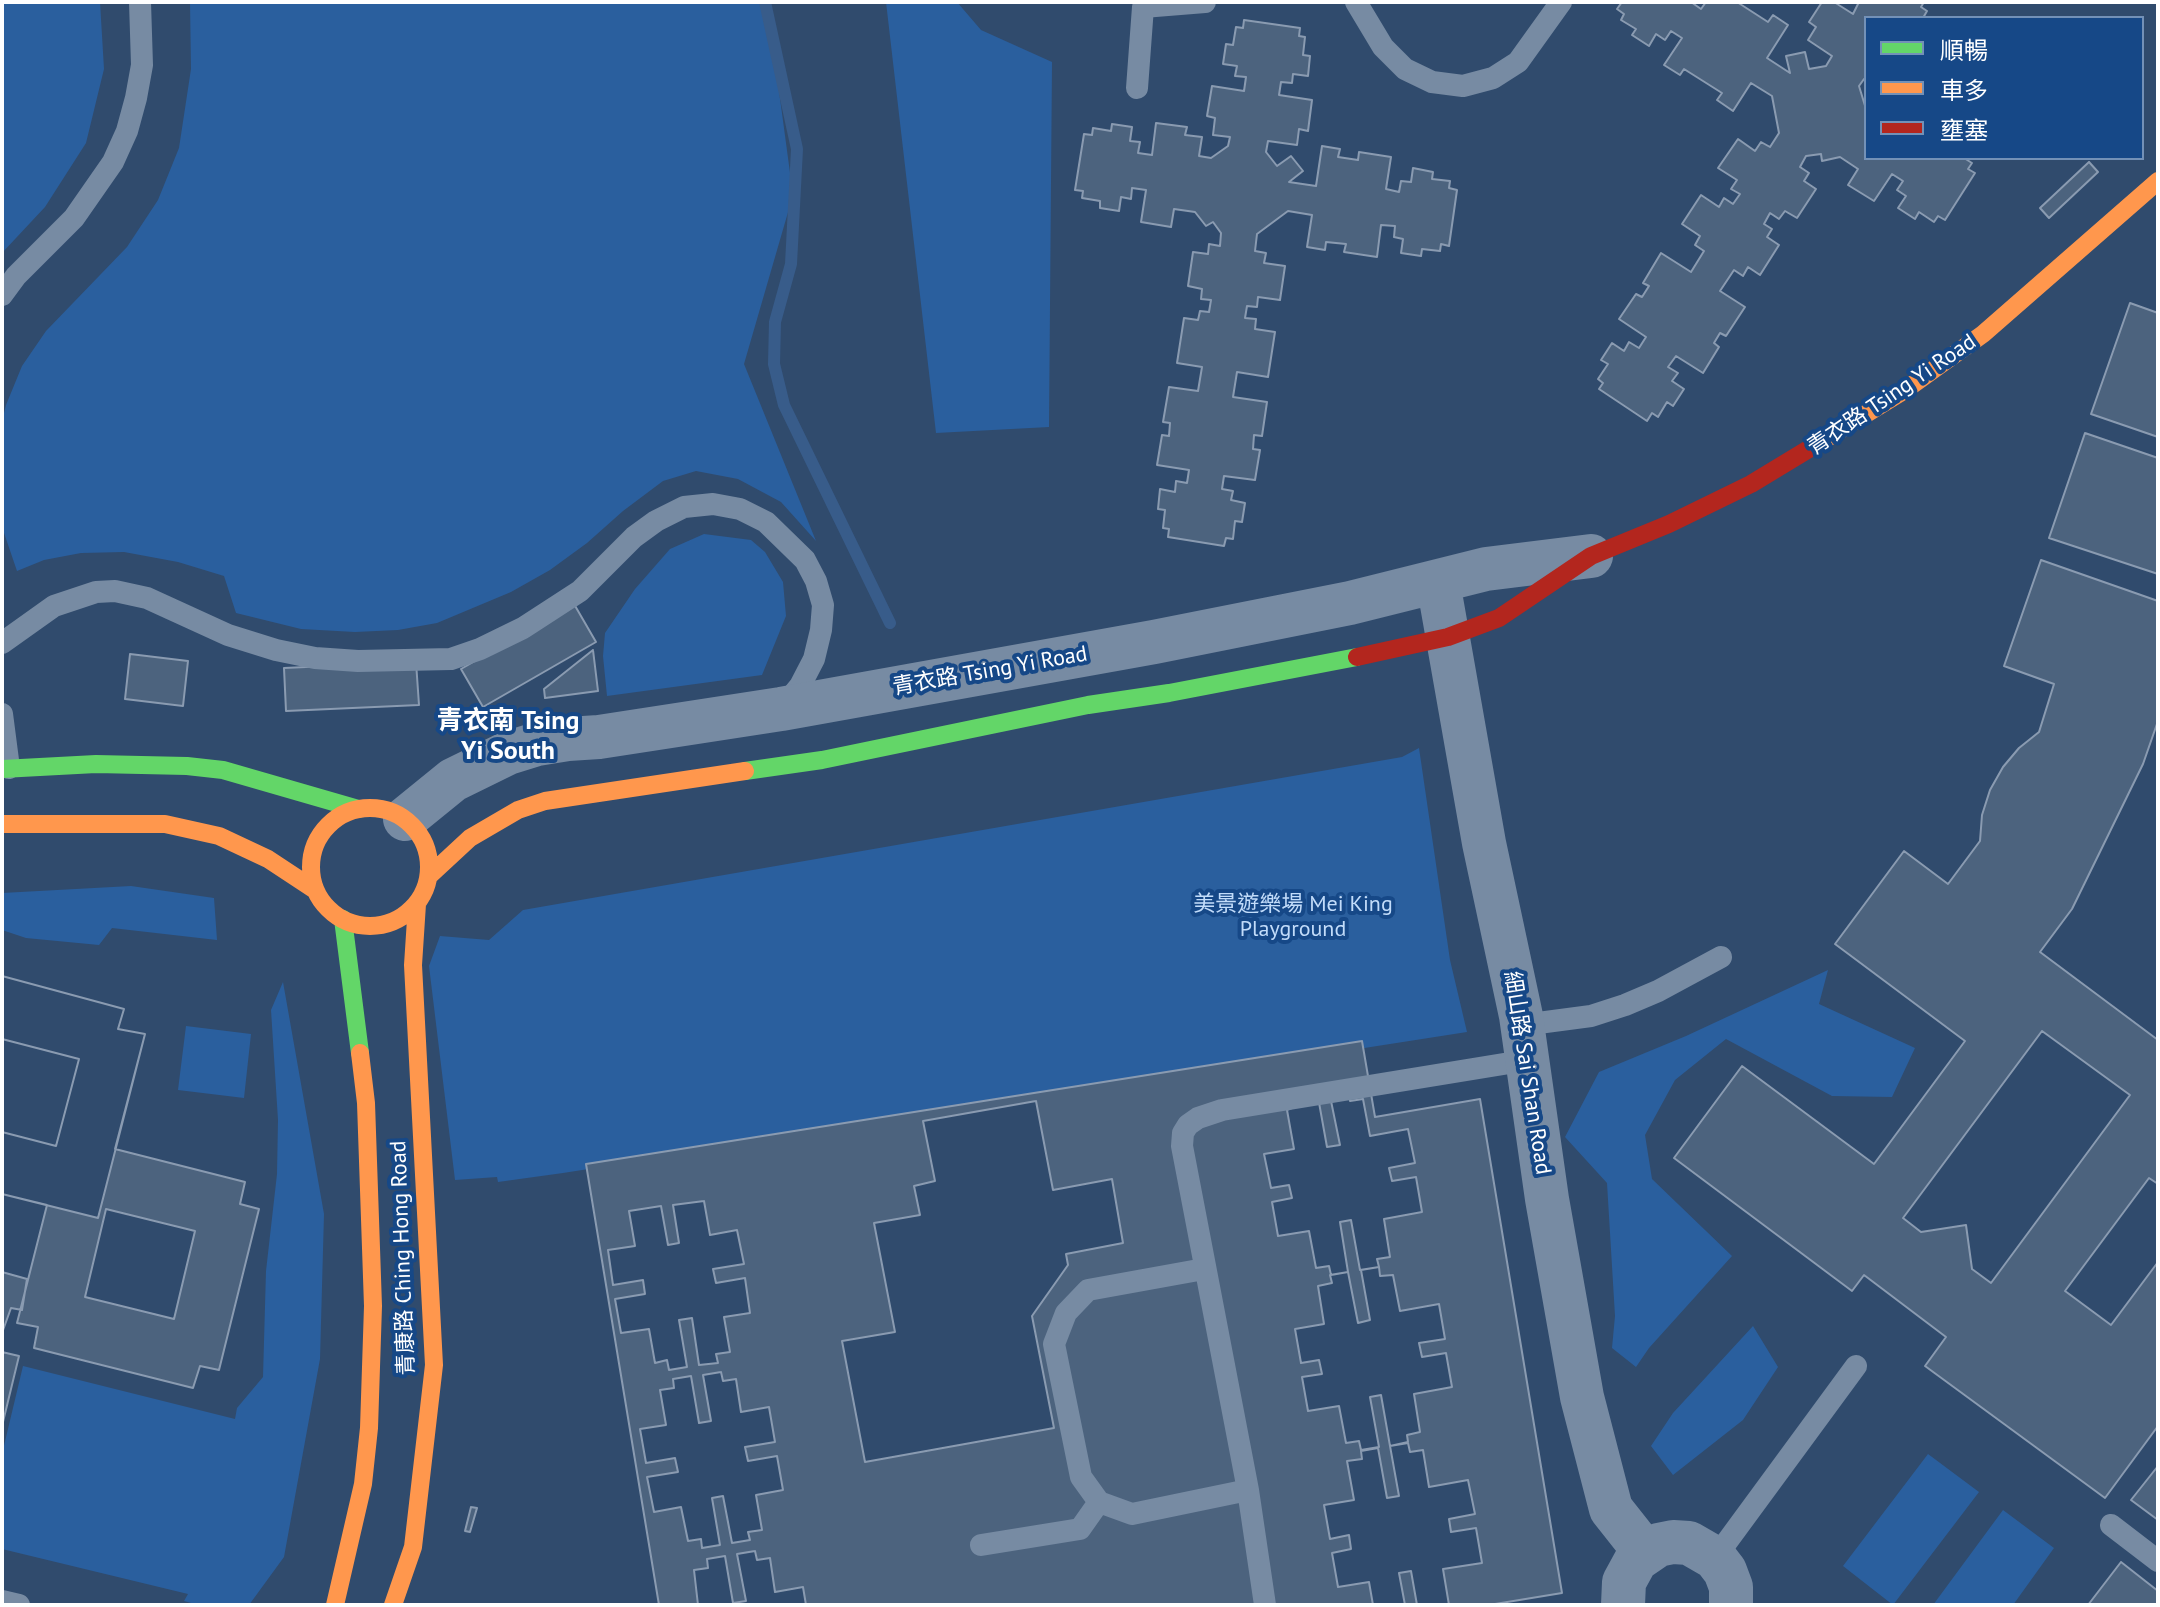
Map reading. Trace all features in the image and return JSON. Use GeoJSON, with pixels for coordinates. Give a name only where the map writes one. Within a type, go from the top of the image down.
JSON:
{"type":"FeatureCollection","features":[{"type":"Feature","properties":{"kind":"main road","name":"青衣路 Tsing Yi Road"},"geometry":{"type":"LineString","coordinates":[[429,876],[470,838],[518,810],[545,801],[822,760],[1088,705],[1200,687],[1448,637],[1499,618],[1591,556],[1669,524],[1751,484],[1908,388],[1983,334],[2158,181]]}},
{"type":"Feature","properties":{"kind":"main road"},"geometry":{"type":"LineString","coordinates":[[2,824],[165,824],[219,836],[268,859],[315,890],[327,907],[343,919],[358,925],[390,923],[417,904],[429,876],[428,855],[420,835],[405,819],[378,808],[358,809],[253,777],[187,766],[96,764],[6,768]]}},
{"type":"Feature","properties":{"kind":"main road"},"geometry":{"type":"LineString","coordinates":[[315,890],[311,856],[316,843],[332,821],[358,809]]}},
{"type":"Feature","properties":{"kind":"main road","name":"青康路 Ching Hong Road"},"geometry":{"type":"LineString","coordinates":[[393,1605],[413,1547],[434,1365],[413,965],[417,904]]}},
{"type":"Feature","properties":{"kind":"main road","name":"青康路 Ching Hong Road"},"geometry":{"type":"LineString","coordinates":[[335,1605],[363,1484],[369,1428],[373,1306],[366,1103],[343,919]]}},
{"type":"Feature","properties":{"kind":"street","name":"青衣路 Tsing Yi Road"},"geometry":{"type":"LineString","coordinates":[[405,819],[453,780],[508,753],[568,739],[781,709],[1154,642],[1350,603],[1486,569],[1591,556]]}},
{"type":"Feature","properties":{"kind":"street","name":"細山路 Sai Shan Road"},"geometry":{"type":"LineString","coordinates":[[1439,582],[1484,843],[1525,1042],[1547,1199],[1582,1397],[1611,1509],[1645,1552]]}},
{"type":"Feature","properties":{"kind":"street"},"geometry":{"type":"LineString","coordinates":[[1623,1605],[1624,1582],[1645,1552],[1658,1545],[1689,1543],[1715,1558],[1725,1571],[1731,1587],[1731,1605]]}},
{"type":"Feature","properties":{"kind":"lane"},"geometry":{"type":"LineString","coordinates":[[2,295],[16,276],[74,218],[113,162],[127,131],[142,65],[140,2]]}},
{"type":"Feature","properties":{"kind":"lane"},"geometry":{"type":"LineString","coordinates":[[1137,88],[1143,7],[1205,2]]}},
{"type":"Feature","properties":{"kind":"lane"},"geometry":{"type":"LineString","coordinates":[[1356,2],[1383,47],[1405,69],[1432,82],[1463,86],[1493,78],[1518,62],[1561,2]]}},
{"type":"Feature","properties":{"kind":"lane"},"geometry":{"type":"LineString","coordinates":[[2,643],[54,606],[96,592],[115,591],[147,598],[228,635],[315,658],[358,661],[451,659],[523,628],[580,591],[634,537],[656,521],[684,507],[713,504],[740,509],[766,522],[805,560],[816,581],[823,605],[814,659],[800,686],[781,709]]}},
{"type":"Feature","properties":{"kind":"lane"},"geometry":{"type":"LineString","coordinates":[[2,714],[6,768]]}},
{"type":"Feature","properties":{"kind":"lane"},"geometry":{"type":"LineString","coordinates":[[1265,1605],[1248,1490],[1182,1146],[1183,1133],[1188,1125],[1198,1118],[1237,1107],[1525,1042],[1658,991],[1721,957]]}},
{"type":"Feature","properties":{"kind":"lane"},"geometry":{"type":"LineString","coordinates":[[1204,1269],[1088,1290],[1066,1313],[1054,1344],[1081,1477],[1099,1502],[1132,1514],[1248,1490]]}},
{"type":"Feature","properties":{"kind":"lane"},"geometry":{"type":"LineString","coordinates":[[1715,1558],[1856,1366]]}},
{"type":"Feature","properties":{"kind":"lane"},"geometry":{"type":"LineString","coordinates":[[981,1545],[1080,1529],[1099,1502]]}},
{"type":"Feature","properties":{"kind":"lane"},"geometry":{"type":"LineString","coordinates":[[2111,1525],[2158,1561]]}},
{"type":"Feature","properties":{"kind":"lane"},"geometry":{"type":"LineString","coordinates":[[2,1601],[19,1605]]}},
{"type":"Feature","properties":{"kind":"green space"},"geometry":{"type":"Polygon","coordinates":[[[2,2],[100,2],[104,69],[86,143],[45,207],[2,253],[2,2]]]}},
{"type":"Feature","properties":{"kind":"green space"},"geometry":{"type":"Polygon","coordinates":[[[190,2],[767,2],[793,195],[744,364],[816,541],[781,502],[738,479],[696,471],[663,481],[587,543],[550,570],[511,592],[437,623],[398,630],[355,632],[301,629],[236,613],[224,576],[178,562],[124,552],[81,553],[44,560],[17,571],[2,527],[2,421],[6,405],[22,366],[46,331],[127,247],[158,200],[179,148],[191,69],[190,2]]]}},
{"type":"Feature","properties":{"kind":"green space"},"geometry":{"type":"Polygon","coordinates":[[[886,2],[957,2],[981,30],[1052,62],[1049,427],[936,433],[886,2]]]}},
{"type":"Feature","properties":{"kind":"green space"},"geometry":{"type":"Polygon","coordinates":[[[704,534],[751,540],[765,552],[783,582],[786,616],[762,675],[607,696],[603,656],[605,633],[635,589],[670,549],[704,534]]]}},
{"type":"Feature","properties":{"kind":"green space","name":"美景遊樂場 Mei King Playground"},"geometry":{"type":"Polygon","coordinates":[[[1419,748],[1450,960],[1467,1032],[563,1173],[498,1182],[497,1177],[455,1180],[429,966],[440,936],[489,940],[523,910],[1402,757],[1419,748]]]}},
{"type":"Feature","properties":{"kind":"green space"},"geometry":{"type":"Polygon","coordinates":[[[131,886],[214,898],[217,940],[112,928],[99,945],[26,938],[2,930],[2,893],[131,886]]]}},
{"type":"Feature","properties":{"kind":"green space"},"geometry":{"type":"Polygon","coordinates":[[[1828,970],[1819,1004],[1915,1048],[1892,1097],[1832,1096],[1726,1039],[1675,1080],[1645,1135],[1652,1179],[1732,1256],[1649,1348],[1636,1367],[1612,1348],[1615,1316],[1607,1183],[1565,1137],[1599,1072],[1686,1036],[1828,970]]]}},
{"type":"Feature","properties":{"kind":"green space"},"geometry":{"type":"Polygon","coordinates":[[[283,982],[324,1214],[320,1359],[284,1557],[249,1605],[198,1605],[184,1601],[188,1594],[2,1549],[2,1454],[23,1366],[235,1419],[237,1408],[263,1377],[266,1271],[277,1174],[278,1120],[271,1010],[283,982]]]}},
{"type":"Feature","properties":{"kind":"green space"},"geometry":{"type":"Polygon","coordinates":[[[186,1026],[251,1034],[244,1098],[178,1090],[186,1026]]]}},
{"type":"Feature","properties":{"kind":"green space"},"geometry":{"type":"Polygon","coordinates":[[[1753,1326],[1778,1367],[1743,1420],[1673,1475],[1651,1446],[1673,1413],[1753,1326]]]}},
{"type":"Feature","properties":{"kind":"green space"},"geometry":{"type":"Polygon","coordinates":[[[1928,1454],[1979,1492],[1893,1605],[1843,1566],[1928,1454]]]}},
{"type":"Feature","properties":{"kind":"green space"},"geometry":{"type":"Polygon","coordinates":[[[2003,1510],[2054,1548],[2013,1605],[1933,1605],[2003,1510]]]}},
{"type":"Feature","properties":{"kind":"building"},"geometry":{"type":"Polygon","coordinates":[[[1622,2],[1691,2],[1701,9],[1706,2],[1737,2],[1768,22],[1773,15],[1788,25],[1767,58],[1790,73],[1786,56],[1805,52],[1809,69],[1826,66],[1832,56],[1808,40],[1816,27],[1809,22],[1822,2],[1834,2],[1853,14],[1859,2],[1924,2],[1921,7],[1927,11],[1924,16],[1864,16],[1864,79],[1859,86],[1864,102],[1864,160],[1967,160],[1972,163],[1968,169],[1975,173],[1945,220],[1938,216],[1934,222],[1919,212],[1915,219],[1898,208],[1906,196],[1897,190],[1903,181],[1892,174],[1874,201],[1848,185],[1858,169],[1840,157],[1822,161],[1821,154],[1806,156],[1800,167],[1809,173],[1804,181],[1816,189],[1797,218],[1785,211],[1779,219],[1770,213],[1764,224],[1772,229],[1767,237],[1779,245],[1760,275],[1748,267],[1743,276],[1734,270],[1720,291],[1745,307],[1726,336],[1720,333],[1714,343],[1719,347],[1703,373],[1676,356],[1668,367],[1678,373],[1672,381],[1684,389],[1673,406],[1667,402],[1658,417],[1652,413],[1647,421],[1599,389],[1603,383],[1598,379],[1608,364],[1601,360],[1612,343],[1624,351],[1629,342],[1639,348],[1646,337],[1619,319],[1636,294],[1642,297],[1649,286],[1643,283],[1661,253],[1691,272],[1704,251],[1695,245],[1700,236],[1682,224],[1701,195],[1719,207],[1724,198],[1733,204],[1740,194],[1731,189],[1737,180],[1718,168],[1738,139],[1755,151],[1761,142],[1770,147],[1779,133],[1772,96],[1751,83],[1733,111],[1717,100],[1722,93],[1684,69],[1680,75],[1664,65],[1682,38],[1671,31],[1665,40],[1656,34],[1649,46],[1632,35],[1636,29],[1621,20],[1624,14],[1617,9],[1622,2]]]}},
{"type":"Feature","properties":{"kind":"building"},"geometry":{"type":"Polygon","coordinates":[[[1244,20],[1300,28],[1299,36],[1305,37],[1303,55],[1310,56],[1308,76],[1293,74],[1292,83],[1281,82],[1279,95],[1312,100],[1308,131],[1299,129],[1297,145],[1268,141],[1266,152],[1277,166],[1291,156],[1303,171],[1289,182],[1316,186],[1322,146],[1340,149],[1338,157],[1358,160],[1359,152],[1391,157],[1386,189],[1399,192],[1401,181],[1411,182],[1413,168],[1433,172],[1432,179],[1450,181],[1449,188],[1457,190],[1449,246],[1441,244],[1440,251],[1422,249],[1421,256],[1401,253],[1403,239],[1394,237],[1395,226],[1381,225],[1377,257],[1344,252],[1346,244],[1326,242],[1325,250],[1307,247],[1312,215],[1288,211],[1257,234],[1255,251],[1266,253],[1264,263],[1285,266],[1280,300],[1258,297],[1257,307],[1247,306],[1245,318],[1256,319],[1255,329],[1275,332],[1268,377],[1237,372],[1233,397],[1267,402],[1262,436],[1254,435],[1253,449],[1260,450],[1255,480],[1224,476],[1222,489],[1233,491],[1231,500],[1245,503],[1242,522],[1235,521],[1233,539],[1226,538],[1224,546],[1168,537],[1169,529],[1163,528],[1165,510],[1158,509],[1160,489],[1175,492],[1176,481],[1187,483],[1189,470],[1157,465],[1162,435],[1169,436],[1170,423],[1163,422],[1169,387],[1198,391],[1202,367],[1177,363],[1184,318],[1198,320],[1200,311],[1209,312],[1211,300],[1201,299],[1202,289],[1188,286],[1193,252],[1208,254],[1209,244],[1220,246],[1221,233],[1213,222],[1206,226],[1195,212],[1174,209],[1171,227],[1141,222],[1146,190],[1132,188],[1131,199],[1121,197],[1119,211],[1100,208],[1100,201],[1082,198],[1083,191],[1075,190],[1084,134],[1092,135],[1093,128],[1111,131],[1112,124],[1132,127],[1130,141],[1140,142],[1138,153],[1152,155],[1156,123],[1187,127],[1185,135],[1202,137],[1199,156],[1211,158],[1228,146],[1230,137],[1213,135],[1215,118],[1207,116],[1212,86],[1244,91],[1246,77],[1235,76],[1237,66],[1223,64],[1226,44],[1233,45],[1236,27],[1243,28],[1244,20]]]}},
{"type":"Feature","properties":{"kind":"building"},"geometry":{"type":"Polygon","coordinates":[[[2089,162],[2098,172],[2049,218],[2040,208],[2089,162]]]}},
{"type":"Feature","properties":{"kind":"building"},"geometry":{"type":"Polygon","coordinates":[[[2130,303],[2158,313],[2158,437],[2091,414],[2130,303]]]}},
{"type":"Feature","properties":{"kind":"building"},"geometry":{"type":"Polygon","coordinates":[[[2085,433],[2158,458],[2158,574],[2049,538],[2085,433]]]}},
{"type":"Feature","properties":{"kind":"building"},"geometry":{"type":"Polygon","coordinates":[[[2041,560],[2158,601],[2158,721],[2143,764],[2072,909],[2040,952],[2158,1040],[2158,1184],[2149,1178],[2065,1291],[2111,1325],[2158,1262],[2158,1426],[2105,1498],[1925,1366],[1946,1337],[1864,1275],[1852,1291],[1674,1158],[1742,1066],[1874,1164],[1965,1041],[1835,944],[1904,851],[1948,884],[1980,841],[1982,815],[1990,790],[2019,748],[2039,732],[2054,684],[2004,666],[2041,560]],[[2042,1031],[1903,1218],[1921,1232],[1966,1225],[1972,1269],[1991,1283],[2130,1095],[2042,1031]]]}},
{"type":"Feature","properties":{"kind":"building"},"geometry":{"type":"Polygon","coordinates":[[[574,604],[596,642],[483,707],[461,669],[574,604]]]}},
{"type":"Feature","properties":{"kind":"building"},"geometry":{"type":"Polygon","coordinates":[[[593,650],[598,691],[545,698],[544,689],[593,650]]]}},
{"type":"Feature","properties":{"kind":"building"},"geometry":{"type":"Polygon","coordinates":[[[130,654],[188,661],[183,706],[125,699],[130,654]]]}},
{"type":"Feature","properties":{"kind":"building"},"geometry":{"type":"Polygon","coordinates":[[[416,662],[419,705],[286,711],[284,668],[416,662]]]}},
{"type":"Feature","properties":{"kind":"building"},"geometry":{"type":"Polygon","coordinates":[[[2,976],[124,1009],[118,1029],[145,1034],[98,1218],[2,1194],[2,1132],[56,1146],[79,1059],[2,1039],[2,976]]]}},
{"type":"Feature","properties":{"kind":"building"},"geometry":{"type":"Polygon","coordinates":[[[2,976],[124,1009],[118,1029],[145,1034],[115,1149],[245,1182],[240,1204],[259,1209],[219,1370],[200,1366],[193,1388],[34,1348],[38,1327],[17,1323],[47,1205],[2,1194],[2,1132],[56,1146],[79,1059],[2,1039],[2,976]],[[106,1209],[85,1297],[174,1319],[195,1231],[106,1209]]]}},
{"type":"Feature","properties":{"kind":"building"},"geometry":{"type":"Polygon","coordinates":[[[1362,1041],[1375,1117],[1480,1099],[1562,1593],[1489,1605],[659,1605],[586,1164],[1362,1041]]]}},
{"type":"Feature","properties":{"kind":"building"},"geometry":{"type":"Polygon","coordinates":[[[1349,1092],[1350,1101],[1363,1099],[1370,1136],[1408,1129],[1415,1163],[1389,1168],[1392,1181],[1416,1177],[1422,1212],[1384,1219],[1390,1257],[1377,1259],[1379,1267],[1360,1270],[1351,1220],[1340,1222],[1348,1272],[1331,1275],[1329,1266],[1316,1268],[1309,1231],[1278,1236],[1272,1202],[1292,1198],[1289,1185],[1271,1188],[1264,1154],[1294,1149],[1287,1110],[1318,1097],[1327,1147],[1340,1145],[1330,1096],[1349,1092]]]}},
{"type":"Feature","properties":{"kind":"building"},"geometry":{"type":"Polygon","coordinates":[[[1036,1101],[1053,1190],[1112,1179],[1123,1243],[1066,1254],[1068,1265],[1032,1316],[1054,1428],[865,1462],[842,1341],[895,1332],[874,1223],[920,1215],[914,1186],[935,1181],[923,1121],[1036,1101]]]}},
{"type":"Feature","properties":{"kind":"building"},"geometry":{"type":"Polygon","coordinates":[[[704,1201],[710,1235],[737,1230],[744,1264],[713,1269],[716,1283],[745,1278],[750,1313],[724,1317],[730,1352],[716,1354],[718,1363],[699,1365],[692,1318],[679,1320],[687,1367],[669,1370],[667,1360],[655,1363],[649,1329],[621,1333],[615,1299],[645,1294],[643,1280],[613,1285],[608,1250],[635,1246],[629,1211],[661,1206],[668,1245],[679,1243],[673,1205],[704,1201]]]}},
{"type":"Feature","properties":{"kind":"building"},"geometry":{"type":"Polygon","coordinates":[[[1379,1267],[1380,1276],[1393,1275],[1400,1311],[1439,1304],[1445,1339],[1419,1343],[1422,1357],[1446,1353],[1452,1387],[1414,1394],[1420,1432],[1407,1435],[1408,1442],[1390,1446],[1381,1395],[1370,1397],[1379,1447],[1361,1450],[1359,1441],[1346,1443],[1339,1406],[1308,1411],[1302,1377],[1322,1374],[1319,1360],[1301,1363],[1295,1329],[1324,1324],[1318,1286],[1332,1283],[1330,1275],[1348,1272],[1358,1323],[1370,1320],[1361,1270],[1379,1267]]]}},
{"type":"Feature","properties":{"kind":"building"},"geometry":{"type":"Polygon","coordinates":[[[2,1272],[27,1279],[22,1310],[11,1308],[2,1333],[2,1272]]]}},
{"type":"Feature","properties":{"kind":"building"},"geometry":{"type":"Polygon","coordinates":[[[2,1352],[19,1356],[2,1426],[2,1352]]]}},
{"type":"Feature","properties":{"kind":"building"},"geometry":{"type":"Polygon","coordinates":[[[721,1372],[723,1381],[736,1379],[741,1412],[769,1407],[775,1442],[745,1447],[748,1461],[777,1456],[783,1490],[756,1495],[762,1530],[748,1532],[750,1540],[732,1543],[723,1496],[712,1498],[720,1545],[702,1548],[701,1539],[688,1541],[681,1507],[654,1512],[647,1477],[678,1472],[675,1458],[646,1463],[640,1429],[666,1425],[660,1390],[674,1388],[673,1379],[691,1376],[699,1423],[711,1421],[703,1375],[721,1372]]]}},
{"type":"Feature","properties":{"kind":"building"},"geometry":{"type":"Polygon","coordinates":[[[1408,1443],[1410,1452],[1423,1450],[1429,1487],[1468,1480],[1475,1514],[1449,1519],[1451,1532],[1476,1528],[1482,1563],[1443,1569],[1449,1605],[1417,1605],[1411,1571],[1399,1573],[1405,1605],[1373,1605],[1369,1582],[1338,1587],[1332,1553],[1351,1549],[1349,1535],[1330,1539],[1324,1505],[1354,1500],[1347,1461],[1362,1459],[1361,1451],[1378,1448],[1387,1498],[1399,1496],[1390,1446],[1408,1443]]]}},
{"type":"Feature","properties":{"kind":"building"},"geometry":{"type":"Polygon","coordinates":[[[2158,1466],[2158,1520],[2131,1500],[2158,1466]]]}},
{"type":"Feature","properties":{"kind":"building"},"geometry":{"type":"Polygon","coordinates":[[[471,1507],[477,1508],[470,1532],[465,1531],[471,1507]]]}},
{"type":"Feature","properties":{"kind":"building"},"geometry":{"type":"Polygon","coordinates":[[[755,1551],[757,1560],[770,1558],[775,1592],[803,1587],[806,1605],[698,1605],[694,1570],[708,1568],[707,1559],[725,1556],[733,1603],[746,1601],[737,1554],[755,1551]]]}},
{"type":"Feature","properties":{"kind":"building"},"geometry":{"type":"Polygon","coordinates":[[[2121,1562],[2158,1591],[2158,1605],[2088,1605],[2121,1562]]]}},
{"type":"Feature","properties":{"kind":"waterway"},"geometry":{"type":"LineString","coordinates":[[765,2],[797,149],[791,264],[775,322],[774,364],[784,405],[890,623]]}},
{"type":"Feature","properties":{"kind":"traffic: fast"},"geometry":{"type":"LineString","coordinates":[[745,771],[822,760],[1088,705],[1169,693],[1357,657]]}},
{"type":"Feature","properties":{"kind":"traffic: fast"},"geometry":{"type":"LineString","coordinates":[[2,769],[96,764],[223,770],[358,809]]}},
{"type":"Feature","properties":{"kind":"traffic: fast"},"geometry":{"type":"LineString","coordinates":[[343,919],[360,1053]]}},
{"type":"Feature","properties":{"kind":"traffic: slow"},"geometry":{"type":"LineString","coordinates":[[1817,444],[1908,388],[1983,334],[2158,181]]}},
{"type":"Feature","properties":{"kind":"traffic: slow"},"geometry":{"type":"LineString","coordinates":[[429,876],[470,838],[518,810],[545,801],[745,771]]}},
{"type":"Feature","properties":{"kind":"traffic: slow"},"geometry":{"type":"LineString","coordinates":[[370,808],[393,812],[412,825],[425,844],[429,867],[425,890],[412,909],[393,922],[370,926],[347,922],[328,909],[315,890],[311,867],[315,844],[328,825],[347,812],[370,808]]}},
{"type":"Feature","properties":{"kind":"traffic: slow"},"geometry":{"type":"LineString","coordinates":[[2,824],[165,824],[219,836],[268,859],[315,890]]}},
{"type":"Feature","properties":{"kind":"traffic: slow"},"geometry":{"type":"LineString","coordinates":[[393,1605],[413,1547],[434,1365],[413,965],[417,904]]}},
{"type":"Feature","properties":{"kind":"traffic: slow"},"geometry":{"type":"LineString","coordinates":[[335,1605],[363,1484],[369,1428],[373,1306],[366,1103],[360,1053]]}},
{"type":"Feature","properties":{"kind":"traffic: jam"},"geometry":{"type":"LineString","coordinates":[[1357,657],[1448,637],[1499,618],[1591,556],[1669,524],[1751,484],[1817,444]]}},
{"type":"Feature","properties":{"kind":"district","name":"青衣南 Tsing Yi South"},"geometry":{"type":"Point","coordinates":[508,737]}}]}
